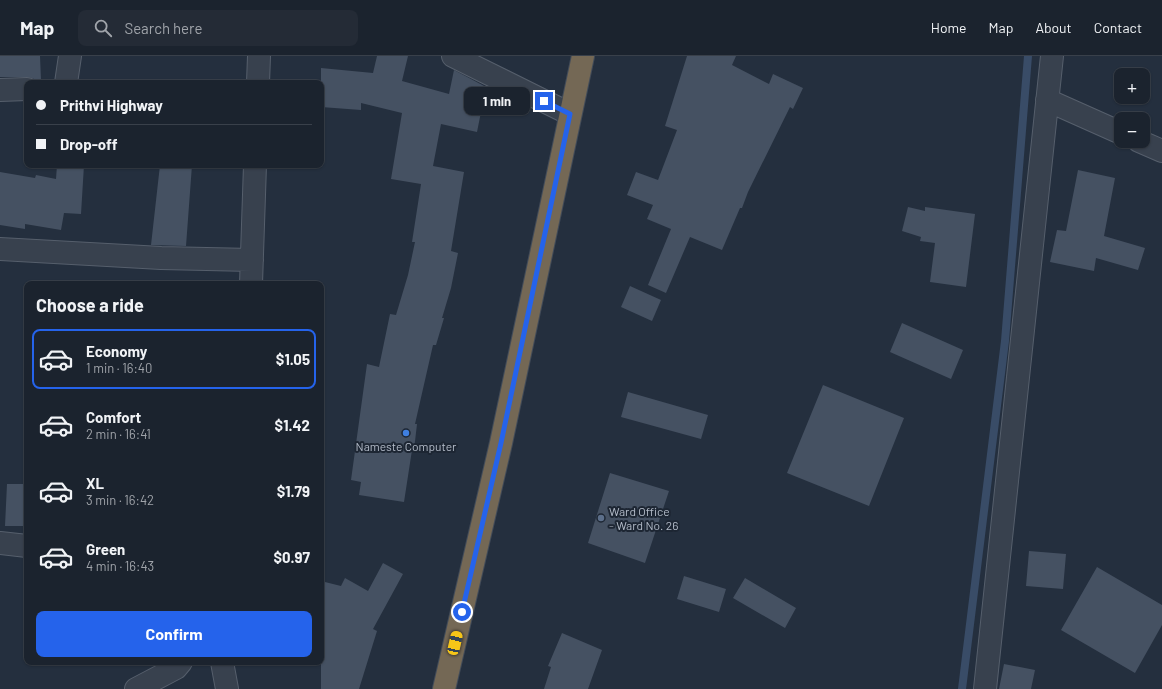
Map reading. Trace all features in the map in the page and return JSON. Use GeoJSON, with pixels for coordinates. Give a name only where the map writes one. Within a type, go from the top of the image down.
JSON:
{"type":"FeatureCollection","features":[{"type":"Feature","properties":{"kind":"highway"},"geometry":{"type":"LineString","coordinates":[[444,689],[501,443],[583,56]]}},
{"type":"Feature","properties":{"kind":"street"},"geometry":{"type":"LineString","coordinates":[[66,80],[70,56]]}},
{"type":"Feature","properties":{"kind":"street"},"geometry":{"type":"LineString","coordinates":[[258,80],[259,56]]}},
{"type":"Feature","properties":{"kind":"street"},"geometry":{"type":"LineString","coordinates":[[453,56],[570,114]]}},
{"type":"Feature","properties":{"kind":"street"},"geometry":{"type":"LineString","coordinates":[[985,689],[1052,56]]}},
{"type":"Feature","properties":{"kind":"street"},"geometry":{"type":"LineString","coordinates":[[0,90],[24,90]]}},
{"type":"Feature","properties":{"kind":"street"},"geometry":{"type":"LineString","coordinates":[[1047,100],[1114,130]]}},
{"type":"Feature","properties":{"kind":"street"},"geometry":{"type":"LineString","coordinates":[[1150,146],[1162,151]]}},
{"type":"Feature","properties":{"kind":"street"},"geometry":{"type":"LineString","coordinates":[[251,281],[255,168]]}},
{"type":"Feature","properties":{"kind":"street"},"geometry":{"type":"LineString","coordinates":[[0,249],[161,258],[252,260]]}},
{"type":"Feature","properties":{"kind":"street"},"geometry":{"type":"LineString","coordinates":[[0,543],[24,546]]}},
{"type":"Feature","properties":{"kind":"street"},"geometry":{"type":"LineString","coordinates":[[136,689],[176,668],[178,665]]}},
{"type":"Feature","properties":{"kind":"street"},"geometry":{"type":"LineString","coordinates":[[223,665],[227,689]]}},
{"type":"Feature","properties":{"kind":"building"},"geometry":{"type":"Polygon","coordinates":[[[0,56],[40,56],[41,80],[27,77],[0,77],[0,56]]]}},
{"type":"Feature","properties":{"kind":"building"},"geometry":{"type":"Polygon","coordinates":[[[377,56],[408,56],[402,81],[449,94],[454,70],[486,87],[477,132],[441,124],[433,166],[464,172],[451,251],[458,253],[451,288],[442,318],[444,318],[436,345],[433,345],[415,424],[417,424],[414,450],[412,450],[404,502],[359,495],[361,482],[351,480],[367,364],[379,367],[390,314],[396,315],[408,275],[415,242],[412,242],[421,184],[391,179],[402,113],[361,103],[361,110],[324,107],[324,80],[321,80],[321,68],[373,73],[377,56]]]}},
{"type":"Feature","properties":{"kind":"building"},"geometry":{"type":"Polygon","coordinates":[[[687,56],[736,56],[732,65],[769,84],[773,74],[803,88],[793,109],[790,107],[748,192],[742,208],[740,208],[722,250],[690,237],[666,293],[648,285],[671,229],[647,219],[653,205],[627,195],[636,172],[658,180],[677,130],[665,126],[687,56]]]}},
{"type":"Feature","properties":{"kind":"building"},"geometry":{"type":"Polygon","coordinates":[[[57,168],[84,168],[81,214],[64,213],[61,230],[25,224],[25,229],[0,225],[0,172],[35,178],[36,175],[56,179],[57,168]]]}},
{"type":"Feature","properties":{"kind":"building"},"geometry":{"type":"Polygon","coordinates":[[[160,168],[192,168],[186,246],[151,245],[160,168]]]}},
{"type":"Feature","properties":{"kind":"building"},"geometry":{"type":"Polygon","coordinates":[[[1078,170],[1115,178],[1104,236],[1145,248],[1138,270],[1096,258],[1094,271],[1050,262],[1057,230],[1066,231],[1078,170]]]}},
{"type":"Feature","properties":{"kind":"building"},"geometry":{"type":"Polygon","coordinates":[[[908,207],[925,211],[925,207],[975,214],[966,287],[930,282],[935,243],[920,241],[921,237],[902,231],[908,207]]]}},
{"type":"Feature","properties":{"kind":"building"},"geometry":{"type":"Polygon","coordinates":[[[630,286],[661,300],[652,321],[621,307],[630,286]]]}},
{"type":"Feature","properties":{"kind":"building"},"geometry":{"type":"Polygon","coordinates":[[[902,323],[963,350],[951,379],[890,352],[902,323]]]}},
{"type":"Feature","properties":{"kind":"building"},"geometry":{"type":"Polygon","coordinates":[[[823,385],[904,418],[869,506],[787,473],[823,385]]]}},
{"type":"Feature","properties":{"kind":"building"},"geometry":{"type":"Polygon","coordinates":[[[628,392],[708,415],[701,439],[621,417],[628,392]]]}},
{"type":"Feature","properties":{"kind":"building"},"geometry":{"type":"Polygon","coordinates":[[[610,473],[669,491],[645,563],[588,543],[610,473]]]}},
{"type":"Feature","properties":{"kind":"building"},"geometry":{"type":"Polygon","coordinates":[[[7,484],[24,484],[24,526],[5,526],[7,484]]]}},
{"type":"Feature","properties":{"kind":"building"},"geometry":{"type":"Polygon","coordinates":[[[1029,551],[1066,554],[1063,589],[1026,586],[1029,551]]]}},
{"type":"Feature","properties":{"kind":"building"},"geometry":{"type":"Polygon","coordinates":[[[383,563],[403,574],[373,629],[377,631],[359,689],[321,689],[321,665],[324,665],[324,582],[341,586],[345,578],[368,591],[383,563]]]}},
{"type":"Feature","properties":{"kind":"building"},"geometry":{"type":"Polygon","coordinates":[[[1097,567],[1162,605],[1162,625],[1135,673],[1061,630],[1097,567]]]}},
{"type":"Feature","properties":{"kind":"building"},"geometry":{"type":"Polygon","coordinates":[[[684,576],[726,589],[719,612],[677,599],[684,576]]]}},
{"type":"Feature","properties":{"kind":"building"},"geometry":{"type":"Polygon","coordinates":[[[745,578],[796,608],[785,628],[733,598],[745,578]]]}},
{"type":"Feature","properties":{"kind":"building"},"geometry":{"type":"Polygon","coordinates":[[[562,633],[602,650],[588,689],[544,689],[551,667],[548,666],[562,633]]]}},
{"type":"Feature","properties":{"kind":"building"},"geometry":{"type":"Polygon","coordinates":[[[1004,664],[1035,670],[1031,689],[999,689],[1004,664]]]}},
{"type":"Feature","properties":{"kind":"waterway"},"geometry":{"type":"LineString","coordinates":[[962,689],[1005,341],[1028,56]]}},
{"type":"Feature","properties":{"kind":"place","name":"Nameste Computer"},"geometry":{"type":"Point","coordinates":[406,433]}},
{"type":"Feature","properties":{"kind":"place","name":"Ward Office - Ward No. 26"},"geometry":{"type":"Point","coordinates":[601,518]}},
{"type":"Feature","properties":{"kind":"route"},"geometry":{"type":"LineString","coordinates":[[462,612],[501,443],[570,114],[544,101]]}}]}
